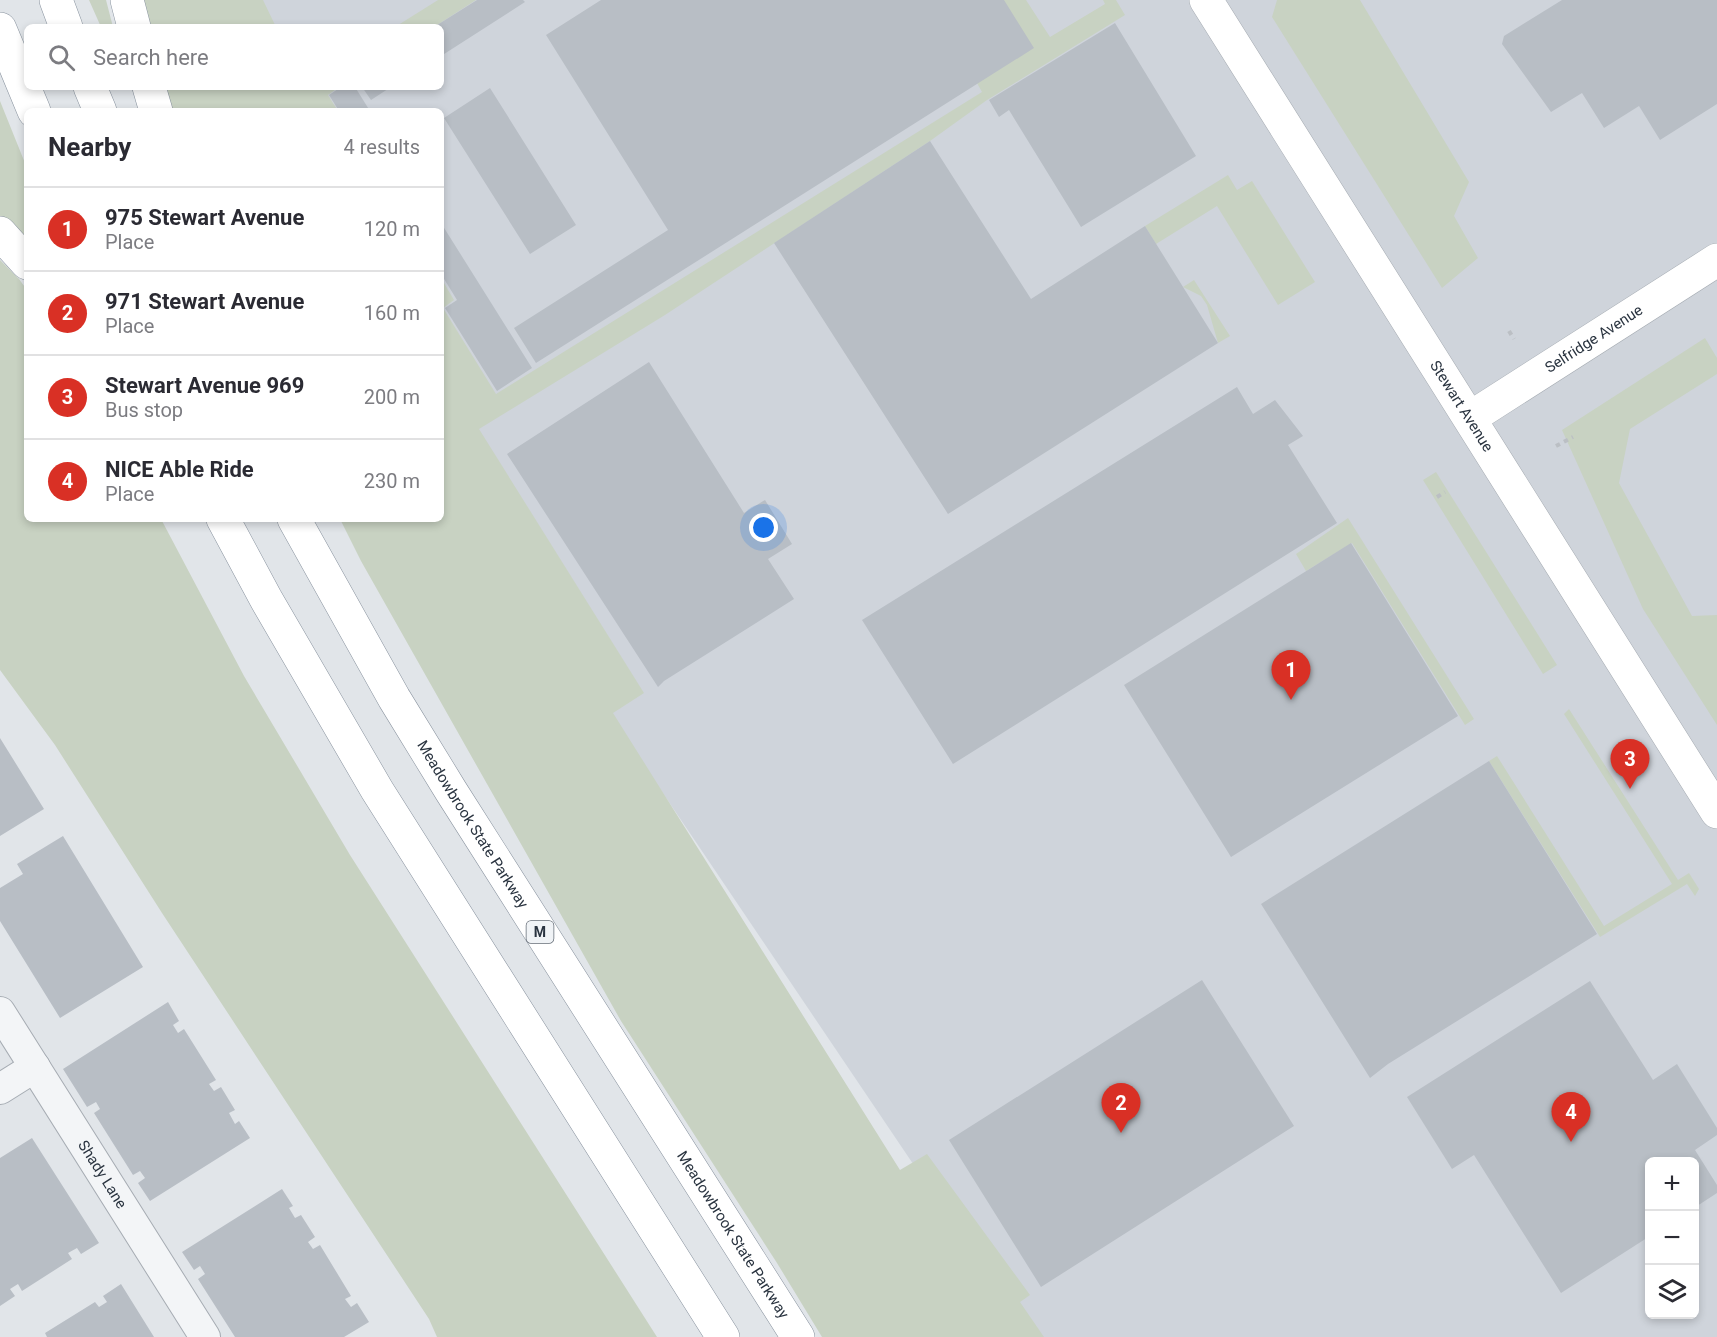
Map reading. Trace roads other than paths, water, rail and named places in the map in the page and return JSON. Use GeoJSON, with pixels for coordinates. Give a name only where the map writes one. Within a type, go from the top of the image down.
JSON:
{"type":"FeatureCollection","features":[{"type":"Feature","properties":{"kind":"main road"},"geometry":{"type":"LineString","coordinates":[[56,0],[65,24]]}},
{"type":"Feature","properties":{"kind":"main road"},"geometry":{"type":"LineString","coordinates":[[127,0],[133,24]]}},
{"type":"Feature","properties":{"kind":"main road","name":"Stewart Avenue"},"geometry":{"type":"LineString","coordinates":[[1206,0],[1717,812]]}},
{"type":"Feature","properties":{"kind":"main road"},"geometry":{"type":"LineString","coordinates":[[0,29],[24,87]]}},
{"type":"Feature","properties":{"kind":"main road"},"geometry":{"type":"LineString","coordinates":[[25,90],[33,108]]}},
{"type":"Feature","properties":{"kind":"main road"},"geometry":{"type":"LineString","coordinates":[[91,90],[99,108]]}},
{"type":"Feature","properties":{"kind":"main road"},"geometry":{"type":"LineString","coordinates":[[151,90],[155,108]]}},
{"type":"Feature","properties":{"kind":"main road"},"geometry":{"type":"LineString","coordinates":[[0,233],[24,260]]}},
{"type":"Feature","properties":{"kind":"main road","name":"Selfridge Avenue"},"geometry":{"type":"LineString","coordinates":[[1470,418],[1717,260]]}},
{"type":"Feature","properties":{"kind":"main road"},"geometry":{"type":"LineString","coordinates":[[202,522],[266,599]]}},
{"type":"Feature","properties":{"kind":"main road"},"geometry":{"type":"LineString","coordinates":[[225,522],[266,599],[382,799],[723,1337]]}},
{"type":"Feature","properties":{"kind":"main road","name":"Meadowbrook State Parkway"},"geometry":{"type":"LineString","coordinates":[[296,522],[388,688],[451,791],[798,1337]]}},
{"type":"Feature","properties":{"kind":"street","name":"Shady Lane"},"geometry":{"type":"LineString","coordinates":[[0,1011],[205,1337]]}},
{"type":"Feature","properties":{"kind":"street"},"geometry":{"type":"LineString","coordinates":[[0,1089],[35,1067]]}},
{"type":"Feature","properties":{"kind":"place","name":"975 Stewart Avenue"},"geometry":{"type":"Point","coordinates":[1291,700]}},
{"type":"Feature","properties":{"kind":"place","name":"Stewart Avenue 969"},"geometry":{"type":"Point","coordinates":[1630,789]}},
{"type":"Feature","properties":{"kind":"place","name":"971 Stewart Avenue"},"geometry":{"type":"Point","coordinates":[1121,1133]}},
{"type":"Feature","properties":{"kind":"place","name":"NICE Able Ride"},"geometry":{"type":"Point","coordinates":[1571,1142]}}]}
